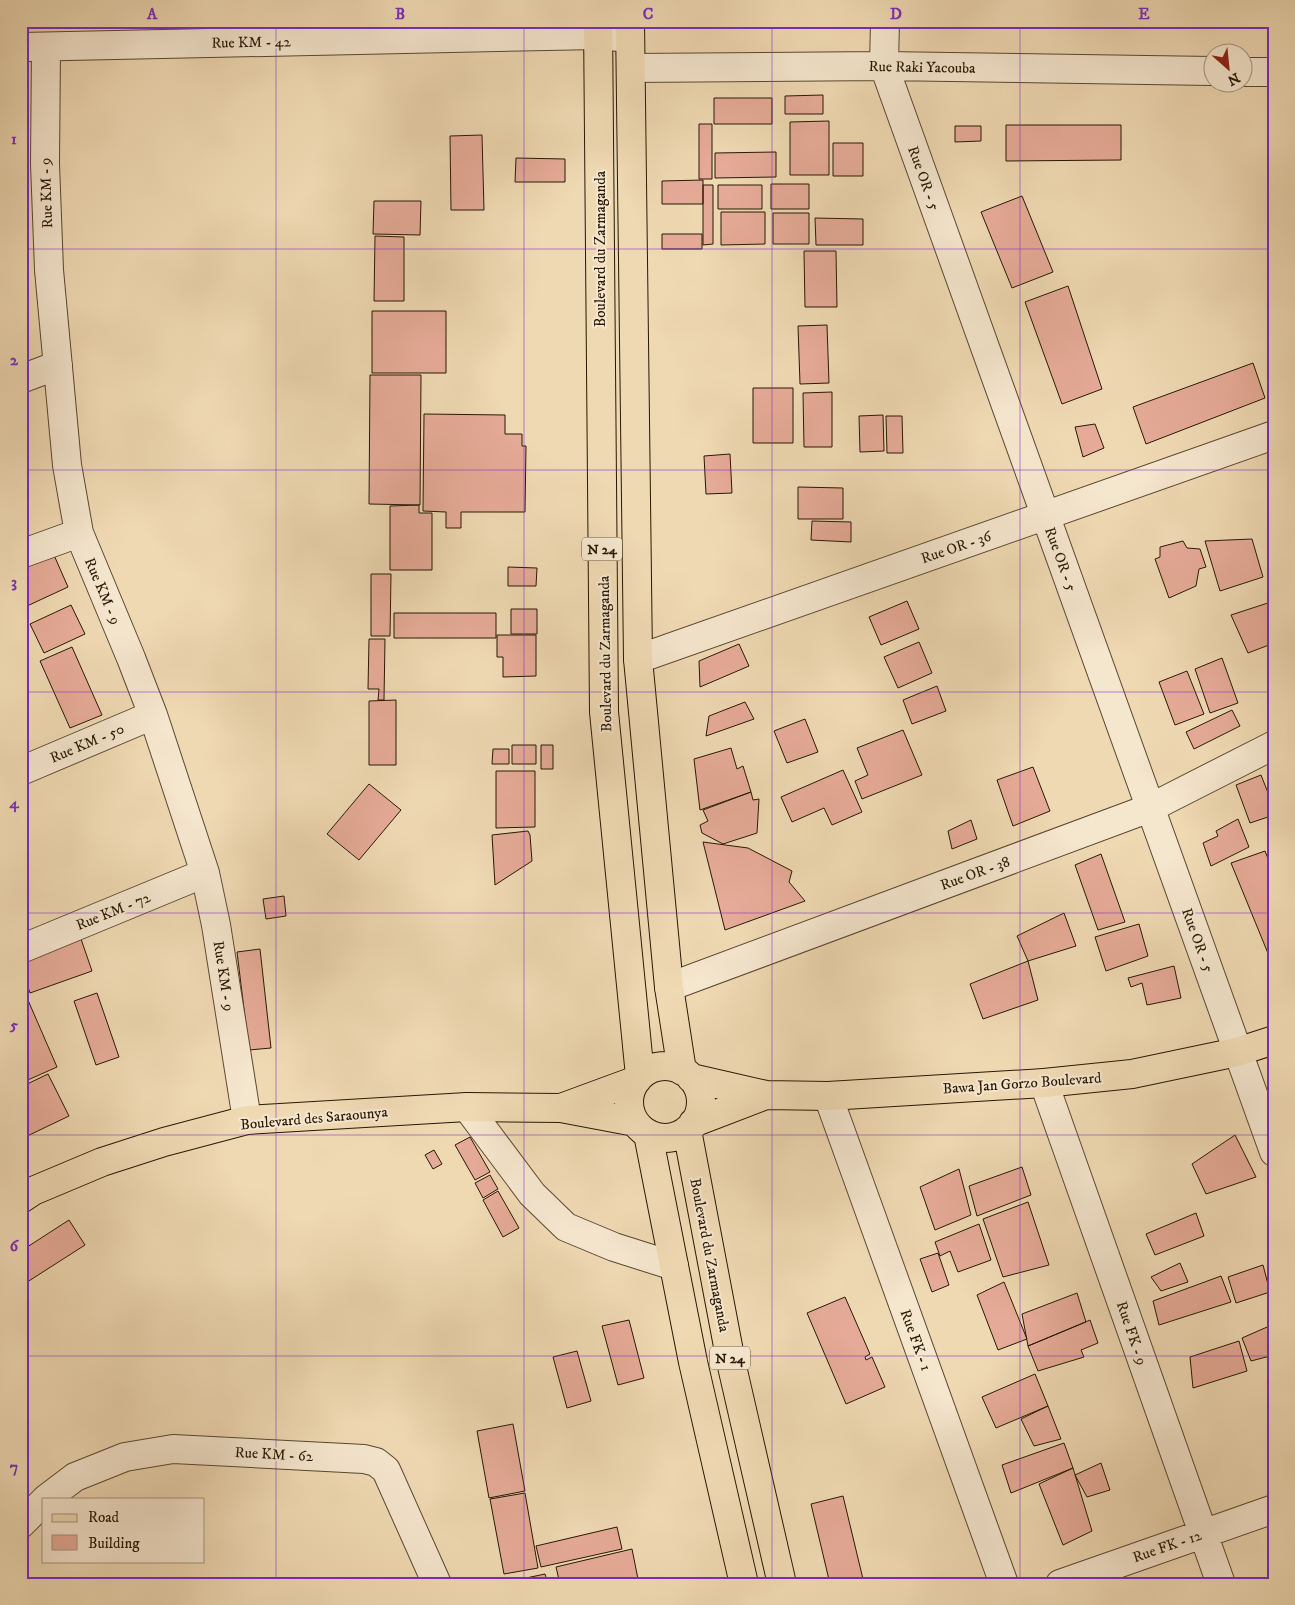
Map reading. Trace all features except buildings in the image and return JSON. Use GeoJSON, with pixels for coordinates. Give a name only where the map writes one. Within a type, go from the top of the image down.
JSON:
{"type":"FeatureCollection","features":[{"type":"Feature","properties":{"kind":"main road","name":"Boulevard du Zarmaganda"},"geometry":{"type":"LineString","coordinates":[[598,28],[604,712],[638,1078]]}},
{"type":"Feature","properties":{"kind":"main road","name":"N 24"},"geometry":{"type":"LineString","coordinates":[[630,29],[638,659],[669,987],[687,1074]]}},
{"type":"Feature","properties":{"kind":"main road","name":"Bawa Jan Gorzo Boulevard"},"geometry":{"type":"LineString","coordinates":[[687,1074],[766,1095],[828,1096],[1044,1083],[1132,1074],[1238,1052],[1274,1040]]}},
{"type":"Feature","properties":{"kind":"main road"},"geometry":{"type":"LineString","coordinates":[[660,1067],[672,1067],[687,1074],[697,1086],[700,1096],[698,1115],[690,1127],[678,1135],[668,1138],[658,1137],[641,1128],[631,1114],[629,1096],[638,1078],[650,1070],[660,1067]]}},
{"type":"Feature","properties":{"kind":"main road","name":"Boulevard des Saraounya"},"geometry":{"type":"LineString","coordinates":[[561,1108],[638,1078]]}},
{"type":"Feature","properties":{"kind":"main road","name":"Bawa Jan Gorzo Boulevard"},"geometry":{"type":"LineString","coordinates":[[690,1127],[766,1095]]}},
{"type":"Feature","properties":{"kind":"main road","name":"Boulevard des Saraounya"},"geometry":{"type":"LineString","coordinates":[[21,1199],[33,1191],[102,1162],[164,1142],[247,1120],[466,1107],[561,1108],[641,1128]]}},
{"type":"Feature","properties":{"kind":"main road","name":"Boulevard du Zarmaganda"},"geometry":{"type":"LineString","coordinates":[[690,1127],[731,1362],[782,1584]]}},
{"type":"Feature","properties":{"kind":"main road","name":"N 24"},"geometry":{"type":"LineString","coordinates":[[641,1128],[674,1266],[693,1362],[744,1584]]}},
{"type":"Feature","properties":{"kind":"street"},"geometry":{"type":"LineString","coordinates":[[884,66],[885,21]]}},
{"type":"Feature","properties":{"kind":"street","name":"Rue KM - 42"},"geometry":{"type":"LineString","coordinates":[[34,47],[176,32],[630,29]]}},
{"type":"Feature","properties":{"kind":"street","name":"Rue KM - 9"},"geometry":{"type":"LineString","coordinates":[[34,47],[45,164],[49,270],[67,465],[78,532],[153,715],[205,873],[216,925],[247,1120]]}},
{"type":"Feature","properties":{"kind":"street","name":"Rue Raki Yacouba"},"geometry":{"type":"LineString","coordinates":[[631,68],[884,66],[1202,71]]}},
{"type":"Feature","properties":{"kind":"street","name":"Rue OR - 5"},"geometry":{"type":"LineString","coordinates":[[884,66],[1274,1152]]}},
{"type":"Feature","properties":{"kind":"street"},"geometry":{"type":"LineString","coordinates":[[1252,72],[1274,72]]}},
{"type":"Feature","properties":{"kind":"street"},"geometry":{"type":"LineString","coordinates":[[21,379],[58,365]]}},
{"type":"Feature","properties":{"kind":"street","name":"Rue OR - 36"},"geometry":{"type":"LineString","coordinates":[[638,659],[1274,435]]}},
{"type":"Feature","properties":{"kind":"street"},"geometry":{"type":"LineString","coordinates":[[21,554],[78,532]]}},
{"type":"Feature","properties":{"kind":"street","name":"Rue KM - 50"},"geometry":{"type":"LineString","coordinates":[[21,771],[153,715]]}},
{"type":"Feature","properties":{"kind":"street","name":"Rue OR - 38"},"geometry":{"type":"LineString","coordinates":[[669,987],[1150,808],[1274,745]]}},
{"type":"Feature","properties":{"kind":"street","name":"Rue KM - 72"},"geometry":{"type":"LineString","coordinates":[[21,949],[205,873]]}},
{"type":"Feature","properties":{"kind":"street","name":"Rue FK - 9"},"geometry":{"type":"LineString","coordinates":[[1044,1083],[1221,1584]]}},
{"type":"Feature","properties":{"kind":"street","name":"Rue FK - 1"},"geometry":{"type":"LineString","coordinates":[[828,1096],[1004,1584]]}},
{"type":"Feature","properties":{"kind":"street"},"geometry":{"type":"LineString","coordinates":[[466,1107],[532,1194],[566,1227],[614,1247],[674,1266]]}},
{"type":"Feature","properties":{"kind":"street","name":"Rue KM - 62"},"geometry":{"type":"LineString","coordinates":[[48,1498],[75,1477],[117,1460],[173,1449],[364,1459],[376,1462],[386,1470],[437,1584]]}},
{"type":"Feature","properties":{"kind":"street","name":"Rue KM - 62"},"geometry":{"type":"LineString","coordinates":[[21,1524],[42,1503]]}},
{"type":"Feature","properties":{"kind":"street","name":"Rue FK - 12"},"geometry":{"type":"LineString","coordinates":[[1060,1584],[1274,1509]]}}]}
